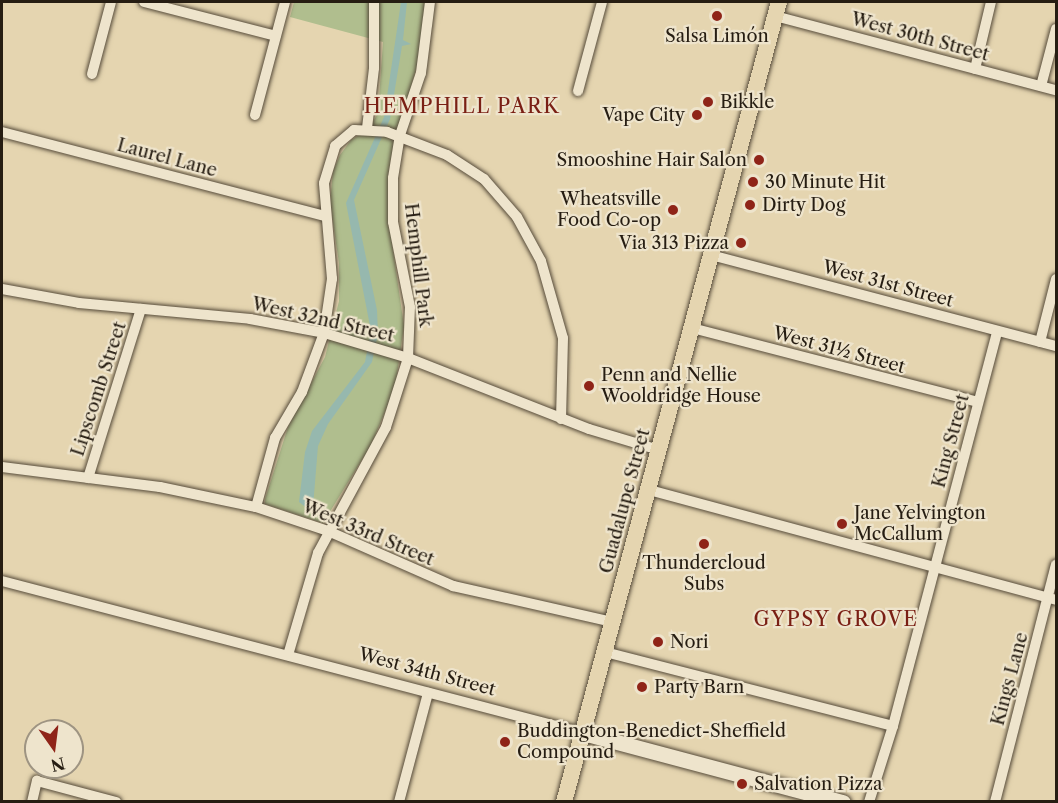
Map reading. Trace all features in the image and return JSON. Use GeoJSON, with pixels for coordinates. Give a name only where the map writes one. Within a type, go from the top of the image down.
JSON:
{"type":"FeatureCollection","features":[{"type":"Feature","properties":{"kind":"main road","name":"Guadalupe Street"},"geometry":{"type":"LineString","coordinates":[[564,801],[777,9]]}},
{"type":"Feature","properties":{"kind":"street"},"geometry":{"type":"LineString","coordinates":[[92,74],[111,2]]}},
{"type":"Feature","properties":{"kind":"street"},"geometry":{"type":"LineString","coordinates":[[144,2],[276,36]]}},
{"type":"Feature","properties":{"kind":"street"},"geometry":{"type":"LineString","coordinates":[[255,115],[285,2]]}},
{"type":"Feature","properties":{"kind":"street"},"geometry":{"type":"LineString","coordinates":[[374,2],[377,130]]}},
{"type":"Feature","properties":{"kind":"street","name":"Hemphill Park"},"geometry":{"type":"LineString","coordinates":[[288,655],[310,577],[328,531],[386,427],[408,358],[410,308],[393,222],[394,158],[421,73],[430,2]]}},
{"type":"Feature","properties":{"kind":"street"},"geometry":{"type":"LineString","coordinates":[[578,91],[602,2]]}},
{"type":"Feature","properties":{"kind":"street"},"geometry":{"type":"LineString","coordinates":[[975,69],[991,2]]}},
{"type":"Feature","properties":{"kind":"street","name":"West 30th Street"},"geometry":{"type":"LineString","coordinates":[[777,9],[975,69],[1056,90]]}},
{"type":"Feature","properties":{"kind":"street"},"geometry":{"type":"LineString","coordinates":[[1041,86],[1056,29]]}},
{"type":"Feature","properties":{"kind":"street"},"geometry":{"type":"LineString","coordinates":[[256,507],[274,438],[302,392],[324,333],[332,279],[331,248],[324,216],[325,177],[335,146],[349,132],[377,130],[400,135],[466,166],[502,197],[518,217],[541,261],[563,338],[561,419]]}},
{"type":"Feature","properties":{"kind":"street","name":"Laurel Lane"},"geometry":{"type":"LineString","coordinates":[[2,132],[324,216]]}},
{"type":"Feature","properties":{"kind":"street","name":"West 31st Street"},"geometry":{"type":"LineString","coordinates":[[711,255],[1056,346]]}},
{"type":"Feature","properties":{"kind":"street"},"geometry":{"type":"LineString","coordinates":[[1040,342],[1056,279]]}},
{"type":"Feature","properties":{"kind":"street","name":"West 32nd Street"},"geometry":{"type":"LineString","coordinates":[[2,289],[79,303],[250,319],[324,333],[408,358],[561,419],[659,450]]}},
{"type":"Feature","properties":{"kind":"street","name":"Lipscomb Street"},"geometry":{"type":"LineString","coordinates":[[88,478],[141,309]]}},
{"type":"Feature","properties":{"kind":"street","name":"West 31½ Street"},"geometry":{"type":"LineString","coordinates":[[692,328],[978,402]]}},
{"type":"Feature","properties":{"kind":"street","name":"King Street"},"geometry":{"type":"LineString","coordinates":[[869,801],[893,726],[997,331]]}},
{"type":"Feature","properties":{"kind":"street","name":"West 33rd Street"},"geometry":{"type":"LineString","coordinates":[[2,467],[196,493],[256,507],[328,531],[453,586],[613,622]]}},
{"type":"Feature","properties":{"kind":"street"},"geometry":{"type":"LineString","coordinates":[[649,490],[1052,599]]}},
{"type":"Feature","properties":{"kind":"street","name":"Kings Lane"},"geometry":{"type":"LineString","coordinates":[[995,801],[1052,599],[1056,565]]}},
{"type":"Feature","properties":{"kind":"street","name":"West 34th Street"},"geometry":{"type":"LineString","coordinates":[[2,581],[843,801]]}},
{"type":"Feature","properties":{"kind":"street"},"geometry":{"type":"LineString","coordinates":[[605,652],[893,726]]}},
{"type":"Feature","properties":{"kind":"street"},"geometry":{"type":"LineString","coordinates":[[399,801],[428,693]]}},
{"type":"Feature","properties":{"kind":"street"},"geometry":{"type":"LineString","coordinates":[[32,801],[37,781],[116,801]]}},
{"type":"Feature","properties":{"kind":"green space"},"geometry":{"type":"Polygon","coordinates":[[[294,2],[426,2],[420,55],[390,162],[388,215],[404,326],[395,388],[371,445],[323,523],[265,504],[265,499],[288,427],[325,357],[339,301],[339,263],[330,203],[333,171],[340,155],[351,140],[368,130],[378,113],[383,42],[290,17],[294,2]]]}},
{"type":"Feature","properties":{"kind":"water"},"geometry":{"type":"Polygon","coordinates":[[[401,2],[407,2],[403,40],[411,44],[402,46],[390,119],[354,200],[377,310],[378,334],[372,362],[328,424],[318,446],[313,507],[308,509],[299,502],[305,452],[312,431],[365,362],[371,331],[346,203],[384,117],[401,2]]]}},
{"type":"Feature","properties":{"kind":"place","name":"Salsa Limón"},"geometry":{"type":"Point","coordinates":[717,16]}},
{"type":"Feature","properties":{"kind":"place","name":"Bikkle"},"geometry":{"type":"Point","coordinates":[708,102]}},
{"type":"Feature","properties":{"kind":"place","name":"Vape City"},"geometry":{"type":"Point","coordinates":[697,115]}},
{"type":"Feature","properties":{"kind":"place","name":"Smooshine Hair Salon"},"geometry":{"type":"Point","coordinates":[759,160]}},
{"type":"Feature","properties":{"kind":"place","name":"30 Minute Hit"},"geometry":{"type":"Point","coordinates":[753,182]}},
{"type":"Feature","properties":{"kind":"place","name":"Dirty Dog"},"geometry":{"type":"Point","coordinates":[750,205]}},
{"type":"Feature","properties":{"kind":"place","name":"Wheatsville Food Co-op"},"geometry":{"type":"Point","coordinates":[673,210]}},
{"type":"Feature","properties":{"kind":"place","name":"Via 313 Pizza"},"geometry":{"type":"Point","coordinates":[741,243]}},
{"type":"Feature","properties":{"kind":"place","name":"Penn and Nellie Wooldridge House"},"geometry":{"type":"Point","coordinates":[589,386]}},
{"type":"Feature","properties":{"kind":"place","name":"Jane Yelvington McCallum"},"geometry":{"type":"Point","coordinates":[842,524]}},
{"type":"Feature","properties":{"kind":"place","name":"Thundercloud Subs"},"geometry":{"type":"Point","coordinates":[704,544]}},
{"type":"Feature","properties":{"kind":"place","name":"Nori"},"geometry":{"type":"Point","coordinates":[658,642]}},
{"type":"Feature","properties":{"kind":"place","name":"Party Barn"},"geometry":{"type":"Point","coordinates":[642,687]}},
{"type":"Feature","properties":{"kind":"place","name":"Buddington-Benedict-Sheffield Compound"},"geometry":{"type":"Point","coordinates":[505,742]}},
{"type":"Feature","properties":{"kind":"place","name":"Salvation Pizza"},"geometry":{"type":"Point","coordinates":[742,784]}},
{"type":"Feature","properties":{"kind":"district","name":"HEMPHILL PARK"},"geometry":{"type":"Point","coordinates":[462,106]}},
{"type":"Feature","properties":{"kind":"district","name":"GYPSY GROVE"},"geometry":{"type":"Point","coordinates":[836,619]}}]}
